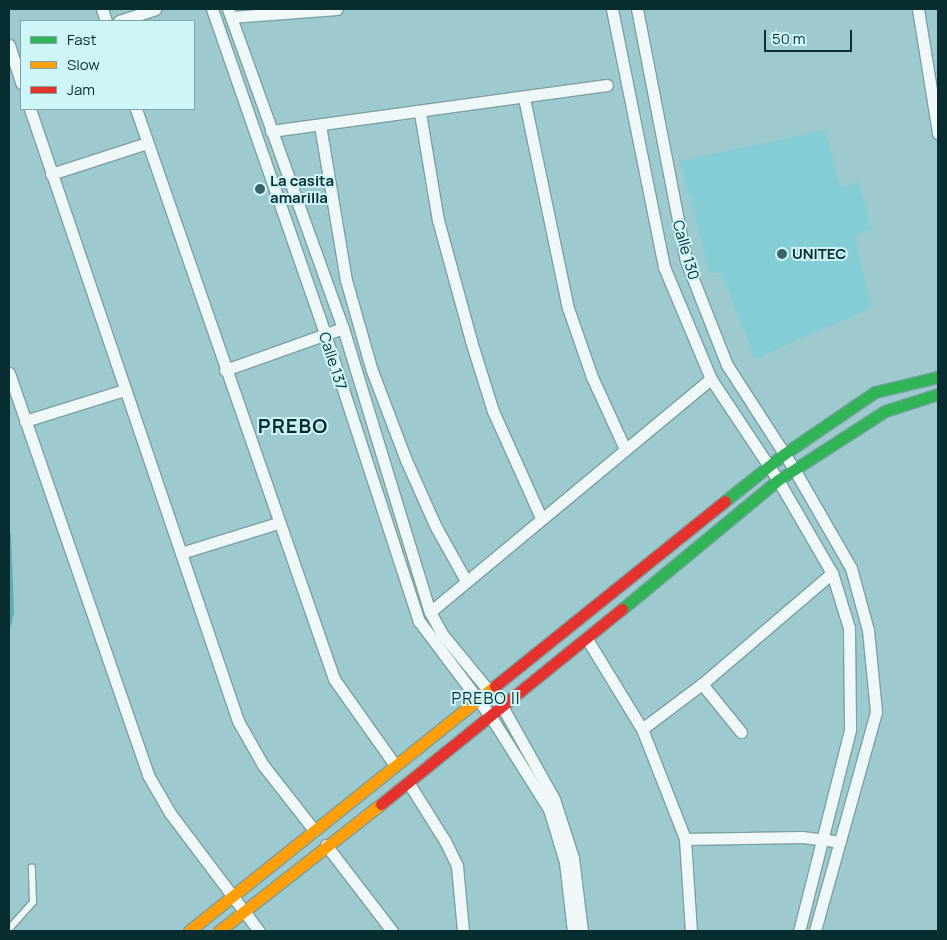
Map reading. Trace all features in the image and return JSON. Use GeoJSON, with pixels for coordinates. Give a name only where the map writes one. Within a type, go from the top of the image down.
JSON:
{"type":"FeatureCollection","features":[{"type":"Feature","properties":{"kind":"street"},"geometry":{"type":"LineString","coordinates":[[122,20],[155,9]]}},
{"type":"Feature","properties":{"kind":"street","name":"Calle 137"},"geometry":{"type":"LineString","coordinates":[[212,9],[325,334],[419,621],[492,717],[549,809],[565,862],[573,931]]}},
{"type":"Feature","properties":{"kind":"street"},"geometry":{"type":"LineString","coordinates":[[337,9],[230,13],[343,328],[430,612],[443,634],[491,689],[504,708],[554,798],[573,858],[582,931]]}},
{"type":"Feature","properties":{"kind":"street","name":"Calle 130"},"geometry":{"type":"LineString","coordinates":[[612,9],[664,268],[711,380],[778,480],[832,573],[849,628],[850,730],[798,931]]}},
{"type":"Feature","properties":{"kind":"street","name":"Calle 130"},"geometry":{"type":"LineString","coordinates":[[637,9],[686,260],[727,365],[794,469],[851,568],[868,630],[876,712],[815,931]]}},
{"type":"Feature","properties":{"kind":"street"},"geometry":{"type":"LineString","coordinates":[[918,9],[938,133]]}},
{"type":"Feature","properties":{"kind":"street"},"geometry":{"type":"LineString","coordinates":[[9,44],[20,80]]}},
{"type":"Feature","properties":{"kind":"street"},"geometry":{"type":"LineString","coordinates":[[271,131],[420,113],[607,85]]}},
{"type":"Feature","properties":{"kind":"street"},"geometry":{"type":"LineString","coordinates":[[524,98],[568,308],[592,376],[625,449]]}},
{"type":"Feature","properties":{"kind":"street"},"geometry":{"type":"LineString","coordinates":[[30,110],[238,721],[263,765],[314,830]]}},
{"type":"Feature","properties":{"kind":"street"},"geometry":{"type":"LineString","coordinates":[[136,110],[278,523],[334,679],[395,765]]}},
{"type":"Feature","properties":{"kind":"street"},"geometry":{"type":"LineString","coordinates":[[420,113],[438,220],[471,341],[493,411],[541,518]]}},
{"type":"Feature","properties":{"kind":"street"},"geometry":{"type":"LineString","coordinates":[[320,125],[328,188],[346,280],[372,368],[406,460],[436,527],[466,581]]}},
{"type":"Feature","properties":{"kind":"street"},"geometry":{"type":"LineString","coordinates":[[51,174],[148,142]]}},
{"type":"Feature","properties":{"kind":"street"},"geometry":{"type":"LineString","coordinates":[[225,370],[343,328]]}},
{"type":"Feature","properties":{"kind":"street"},"geometry":{"type":"LineString","coordinates":[[9,373],[148,775],[170,813],[259,931]]}},
{"type":"Feature","properties":{"kind":"street"},"geometry":{"type":"LineString","coordinates":[[189,931],[784,454],[875,392],[938,377]]}},
{"type":"Feature","properties":{"kind":"street"},"geometry":{"type":"LineString","coordinates":[[430,612],[541,518],[711,380]]}},
{"type":"Feature","properties":{"kind":"street"},"geometry":{"type":"LineString","coordinates":[[25,421],[124,390]]}},
{"type":"Feature","properties":{"kind":"street"},"geometry":{"type":"LineString","coordinates":[[219,931],[326,845],[504,708],[778,480],[885,411],[938,394]]}},
{"type":"Feature","properties":{"kind":"street"},"geometry":{"type":"LineString","coordinates":[[181,553],[278,523]]}},
{"type":"Feature","properties":{"kind":"street"},"geometry":{"type":"LineString","coordinates":[[642,729],[702,684],[832,573]]}},
{"type":"Feature","properties":{"kind":"street"},"geometry":{"type":"LineString","coordinates":[[586,639],[642,729],[685,839],[691,931]]}},
{"type":"Feature","properties":{"kind":"street"},"geometry":{"type":"LineString","coordinates":[[702,684],[741,732]]}},
{"type":"Feature","properties":{"kind":"street"},"geometry":{"type":"LineString","coordinates":[[408,782],[445,841],[457,866],[463,931]]}},
{"type":"Feature","properties":{"kind":"street"},"geometry":{"type":"LineString","coordinates":[[685,839],[822,839],[840,842]]}},
{"type":"Feature","properties":{"kind":"street"},"geometry":{"type":"LineString","coordinates":[[326,845],[392,931]]}},
{"type":"Feature","properties":{"kind":"lane"},"geometry":{"type":"LineString","coordinates":[[9,929],[33,902],[32,868]]}},
{"type":"Feature","properties":{"kind":"shaded area","name":"UNITEC"},"geometry":{"type":"Polygon","coordinates":[[[825,130],[841,187],[859,182],[872,230],[855,236],[871,308],[755,359],[721,273],[710,273],[680,161],[825,130]]]}},
{"type":"Feature","properties":{"kind":"waterway"},"geometry":{"type":"LineString","coordinates":[[9,534],[12,613],[9,626]]}},
{"type":"Feature","properties":{"kind":"traffic: fast"},"geometry":{"type":"LineString","coordinates":[[725,501],[784,454],[875,392],[938,377]]}},
{"type":"Feature","properties":{"kind":"traffic: fast"},"geometry":{"type":"LineString","coordinates":[[622,609],[778,480],[885,411],[938,394]]}},
{"type":"Feature","properties":{"kind":"traffic: slow"},"geometry":{"type":"LineString","coordinates":[[189,931],[495,686]]}},
{"type":"Feature","properties":{"kind":"traffic: slow"},"geometry":{"type":"LineString","coordinates":[[219,931],[381,804]]}},
{"type":"Feature","properties":{"kind":"traffic: jam"},"geometry":{"type":"LineString","coordinates":[[495,686],[725,501]]}},
{"type":"Feature","properties":{"kind":"traffic: jam"},"geometry":{"type":"LineString","coordinates":[[381,804],[622,609]]}},
{"type":"Feature","properties":{"kind":"place","name":"La casita amarilla"},"geometry":{"type":"Point","coordinates":[260,189]}},
{"type":"Feature","properties":{"kind":"place","name":"UNITEC"},"geometry":{"type":"Point","coordinates":[782,254]}},
{"type":"Feature","properties":{"kind":"district","name":"PREBO"},"geometry":{"type":"Point","coordinates":[293,425]}},
{"type":"Feature","properties":{"kind":"district","name":"PREBO II"},"geometry":{"type":"Point","coordinates":[486,698]}}]}
